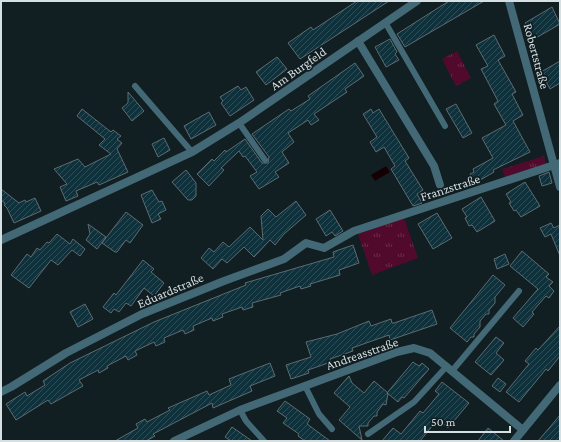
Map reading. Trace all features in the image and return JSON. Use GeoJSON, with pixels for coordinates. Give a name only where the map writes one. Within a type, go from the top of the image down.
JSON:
{"type":"FeatureCollection","features":[{"type":"Feature","properties":{"kind":"street","name":"Am Burgfeld"},"geometry":{"type":"LineString","coordinates":[[1,240],[192,152],[239,123],[417,1]]}},
{"type":"Feature","properties":{"kind":"street","name":"Robertstraße"},"geometry":{"type":"LineString","coordinates":[[509,1],[557,164],[560,187]]}},
{"type":"Feature","properties":{"kind":"street","name":"Franzstraße"},"geometry":{"type":"LineString","coordinates":[[358,41],[434,166],[440,185]]}},
{"type":"Feature","properties":{"kind":"street","name":"Franzstraße"},"geometry":{"type":"LineString","coordinates":[[354,231],[557,164]]}},
{"type":"Feature","properties":{"kind":"street","name":"Eduardstraße"},"geometry":{"type":"LineString","coordinates":[[1,392],[66,352],[142,314],[284,259],[306,243],[324,248],[354,231]]}},
{"type":"Feature","properties":{"kind":"street","name":"Andreasstraße"},"geometry":{"type":"LineString","coordinates":[[174,441],[190,438],[240,410],[397,352],[414,348],[430,353],[523,430]]}},
{"type":"Feature","properties":{"kind":"street"},"geometry":{"type":"LineString","coordinates":[[514,441],[560,385]]}},
{"type":"Feature","properties":{"kind":"lane"},"geometry":{"type":"LineString","coordinates":[[385,22],[445,126]]}},
{"type":"Feature","properties":{"kind":"lane"},"geometry":{"type":"LineString","coordinates":[[135,86],[192,152]]}},
{"type":"Feature","properties":{"kind":"lane"},"geometry":{"type":"LineString","coordinates":[[239,123],[265,160]]}},
{"type":"Feature","properties":{"kind":"lane"},"geometry":{"type":"LineString","coordinates":[[368,434],[414,402],[449,368],[519,291]]}},
{"type":"Feature","properties":{"kind":"lane"},"geometry":{"type":"LineString","coordinates":[[305,386],[319,414],[332,429]]}},
{"type":"Feature","properties":{"kind":"lane"},"geometry":{"type":"LineString","coordinates":[[240,410],[246,421],[264,441]]}},
{"type":"Feature","properties":{"kind":"green space"},"geometry":{"type":"Polygon","coordinates":[[[457,51],[471,78],[456,86],[442,59],[457,51]]]}},
{"type":"Feature","properties":{"kind":"green space"},"geometry":{"type":"Polygon","coordinates":[[[544,156],[546,164],[505,177],[502,169],[544,156]]]}},
{"type":"Feature","properties":{"kind":"green space"},"geometry":{"type":"Polygon","coordinates":[[[404,218],[418,258],[372,275],[358,234],[404,218]]]}},
{"type":"Feature","properties":{"kind":"water"},"geometry":{"type":"Polygon","coordinates":[[[386,166],[390,172],[375,181],[371,175],[386,166]]]}},
{"type":"Feature","properties":{"kind":"building"},"geometry":{"type":"Polygon","coordinates":[[[357,1],[389,1],[300,59],[288,43],[311,27],[313,30],[357,1]]]}},
{"type":"Feature","properties":{"kind":"building"},"geometry":{"type":"Polygon","coordinates":[[[449,1],[484,1],[405,47],[397,34],[449,1]]]}},
{"type":"Feature","properties":{"kind":"building"},"geometry":{"type":"Polygon","coordinates":[[[552,7],[560,24],[534,39],[525,23],[552,7]]]}},
{"type":"Feature","properties":{"kind":"building"},"geometry":{"type":"Polygon","coordinates":[[[494,35],[505,56],[498,60],[516,92],[512,94],[523,115],[513,121],[530,152],[493,170],[494,172],[475,183],[470,174],[474,172],[473,169],[493,158],[482,138],[506,125],[494,104],[498,101],[481,69],[488,66],[476,45],[494,35]]]}},
{"type":"Feature","properties":{"kind":"building"},"geometry":{"type":"Polygon","coordinates":[[[390,39],[397,52],[395,54],[399,60],[386,67],[375,47],[390,39]]]}},
{"type":"Feature","properties":{"kind":"building"},"geometry":{"type":"Polygon","coordinates":[[[277,57],[287,69],[266,85],[256,72],[277,57]]]}},
{"type":"Feature","properties":{"kind":"building"},"geometry":{"type":"Polygon","coordinates":[[[560,61],[560,83],[550,89],[541,72],[560,61]]]}},
{"type":"Feature","properties":{"kind":"building"},"geometry":{"type":"Polygon","coordinates":[[[355,63],[364,76],[345,89],[347,92],[314,114],[319,120],[311,125],[308,120],[288,133],[294,142],[282,152],[289,163],[275,172],[279,177],[259,189],[250,176],[257,172],[245,156],[243,157],[239,151],[221,168],[224,170],[209,186],[197,174],[212,159],[214,161],[225,150],[226,152],[245,139],[262,163],[268,163],[269,157],[252,134],[289,109],[291,111],[310,99],[308,96],[355,63]]]}},
{"type":"Feature","properties":{"kind":"building"},"geometry":{"type":"Polygon","coordinates":[[[238,86],[241,90],[246,87],[254,100],[230,116],[221,103],[223,101],[220,97],[238,86]]]}},
{"type":"Feature","properties":{"kind":"building"},"geometry":{"type":"Polygon","coordinates":[[[128,92],[144,111],[132,121],[122,108],[128,103],[128,92]]]}},
{"type":"Feature","properties":{"kind":"building"},"geometry":{"type":"Polygon","coordinates":[[[456,104],[472,133],[463,138],[446,109],[456,104]]]}},
{"type":"Feature","properties":{"kind":"building"},"geometry":{"type":"Polygon","coordinates":[[[82,109],[111,132],[113,130],[121,136],[117,139],[122,143],[117,149],[128,172],[99,185],[97,182],[76,191],[78,196],[66,201],[60,187],[67,184],[54,169],[78,159],[85,167],[111,154],[99,145],[105,139],[77,116],[82,109]]]}},
{"type":"Feature","properties":{"kind":"building"},"geometry":{"type":"Polygon","coordinates":[[[371,109],[373,113],[379,109],[409,158],[405,161],[423,190],[417,194],[422,203],[413,206],[391,169],[395,166],[384,147],[376,152],[370,142],[377,137],[363,114],[371,109]]]}},
{"type":"Feature","properties":{"kind":"building"},"geometry":{"type":"Polygon","coordinates":[[[209,112],[216,125],[191,139],[184,126],[209,112]]]}},
{"type":"Feature","properties":{"kind":"building"},"geometry":{"type":"Polygon","coordinates":[[[164,138],[170,150],[158,157],[152,144],[164,138]]]}},
{"type":"Feature","properties":{"kind":"building"},"geometry":{"type":"Polygon","coordinates":[[[186,170],[196,183],[196,196],[192,200],[188,200],[172,182],[186,170]]]}},
{"type":"Feature","properties":{"kind":"building"},"geometry":{"type":"Polygon","coordinates":[[[549,172],[552,183],[542,186],[539,176],[549,172]]]}},
{"type":"Feature","properties":{"kind":"building"},"geometry":{"type":"Polygon","coordinates":[[[525,182],[540,206],[521,217],[516,210],[514,211],[506,194],[525,182]]]}},
{"type":"Feature","properties":{"kind":"building"},"geometry":{"type":"Polygon","coordinates":[[[1,189],[19,203],[35,198],[41,211],[14,223],[4,205],[5,203],[1,200],[1,189]]]}},
{"type":"Feature","properties":{"kind":"building"},"geometry":{"type":"Polygon","coordinates":[[[152,190],[159,202],[162,201],[166,210],[158,214],[161,219],[152,223],[141,195],[152,190]]]}},
{"type":"Feature","properties":{"kind":"building"},"geometry":{"type":"Polygon","coordinates":[[[481,197],[495,221],[477,232],[472,225],[469,226],[465,218],[467,217],[462,209],[481,197]]]}},
{"type":"Feature","properties":{"kind":"building"},"geometry":{"type":"Polygon","coordinates":[[[296,201],[306,215],[284,234],[275,245],[270,240],[254,257],[244,247],[227,263],[222,259],[213,269],[201,258],[209,248],[214,252],[223,242],[229,247],[250,227],[263,240],[261,216],[268,209],[276,217],[296,201]]]}},
{"type":"Feature","properties":{"kind":"building"},"geometry":{"type":"Polygon","coordinates":[[[330,210],[343,231],[335,236],[332,232],[326,236],[316,219],[330,210]]]}},
{"type":"Feature","properties":{"kind":"building"},"geometry":{"type":"Polygon","coordinates":[[[126,212],[143,225],[130,243],[126,240],[117,252],[115,252],[102,243],[126,212]]]}},
{"type":"Feature","properties":{"kind":"building"},"geometry":{"type":"Polygon","coordinates":[[[437,213],[452,238],[433,249],[418,224],[437,213]]]}},
{"type":"Feature","properties":{"kind":"building"},"geometry":{"type":"Polygon","coordinates":[[[551,223],[554,228],[560,225],[560,256],[551,234],[545,237],[540,228],[551,223]]]}},
{"type":"Feature","properties":{"kind":"building"},"geometry":{"type":"Polygon","coordinates":[[[88,224],[106,237],[97,249],[86,240],[90,234],[88,224]]]}},
{"type":"Feature","properties":{"kind":"building"},"geometry":{"type":"Polygon","coordinates":[[[57,234],[70,244],[73,239],[85,249],[80,256],[72,250],[58,265],[51,260],[29,288],[11,275],[27,254],[31,257],[37,248],[40,250],[57,234]]]}},
{"type":"Feature","properties":{"kind":"building"},"geometry":{"type":"Polygon","coordinates":[[[353,245],[359,263],[339,270],[340,275],[310,284],[311,286],[301,289],[300,286],[280,293],[281,295],[252,303],[253,307],[243,310],[242,307],[222,314],[223,317],[213,321],[212,318],[193,326],[194,330],[185,334],[183,330],[164,338],[165,342],[156,346],[154,342],[135,351],[137,355],[128,360],[126,356],[107,366],[108,368],[99,373],[98,370],[79,380],[83,386],[51,404],[48,400],[16,420],[6,404],[25,392],[27,396],[45,385],[43,381],[70,363],[154,322],[246,285],[245,283],[334,257],[333,252],[353,245]]]}},
{"type":"Feature","properties":{"kind":"building"},"geometry":{"type":"Polygon","coordinates":[[[522,251],[549,274],[546,277],[553,282],[549,286],[554,291],[549,298],[546,296],[532,312],[534,314],[523,327],[513,318],[538,289],[510,266],[522,251]]]}},
{"type":"Feature","properties":{"kind":"building"},"geometry":{"type":"Polygon","coordinates":[[[505,254],[509,264],[497,269],[494,259],[505,254]]]}},
{"type":"Feature","properties":{"kind":"building"},"geometry":{"type":"Polygon","coordinates":[[[143,260],[154,269],[151,272],[164,283],[154,296],[144,288],[131,306],[126,303],[119,312],[114,309],[111,313],[103,307],[114,293],[116,295],[143,260]]]}},
{"type":"Feature","properties":{"kind":"building"},"geometry":{"type":"Polygon","coordinates":[[[493,275],[505,285],[495,297],[495,303],[489,310],[489,314],[486,314],[480,321],[480,327],[474,334],[474,337],[471,337],[467,342],[450,328],[493,275]]]}},
{"type":"Feature","properties":{"kind":"building"},"geometry":{"type":"Polygon","coordinates":[[[85,304],[93,319],[78,327],[70,312],[85,304]]]}},
{"type":"Feature","properties":{"kind":"building"},"geometry":{"type":"Polygon","coordinates":[[[432,310],[437,324],[390,340],[389,335],[352,348],[353,351],[330,359],[331,362],[308,370],[309,373],[291,379],[286,365],[311,357],[306,342],[337,334],[369,321],[371,326],[391,319],[392,323],[394,323],[432,310]]]}},
{"type":"Feature","properties":{"kind":"building"},"geometry":{"type":"Polygon","coordinates":[[[560,326],[560,356],[548,371],[546,369],[519,402],[506,392],[529,364],[525,361],[536,348],[538,350],[560,326]]]}},
{"type":"Feature","properties":{"kind":"building"},"geometry":{"type":"Polygon","coordinates":[[[496,337],[504,343],[496,353],[504,360],[491,375],[475,362],[496,337]]]}},
{"type":"Feature","properties":{"kind":"building"},"geometry":{"type":"Polygon","coordinates":[[[413,362],[419,366],[422,363],[429,369],[404,398],[402,397],[398,402],[387,393],[413,362]]]}},
{"type":"Feature","properties":{"kind":"building"},"geometry":{"type":"Polygon","coordinates":[[[270,363],[275,376],[250,386],[252,391],[213,408],[212,403],[153,434],[155,436],[146,441],[115,441],[138,428],[136,424],[145,419],[147,422],[170,410],[168,408],[207,391],[209,395],[231,385],[229,379],[270,363]]]}},
{"type":"Feature","properties":{"kind":"building"},"geometry":{"type":"Polygon","coordinates":[[[349,376],[352,383],[364,393],[374,381],[388,393],[386,405],[383,404],[377,412],[377,416],[374,416],[368,423],[368,426],[359,426],[362,440],[339,420],[350,407],[334,393],[349,376]]]}},
{"type":"Feature","properties":{"kind":"building"},"geometry":{"type":"Polygon","coordinates":[[[498,378],[506,384],[500,392],[492,386],[498,378]]]}},
{"type":"Feature","properties":{"kind":"building"},"geometry":{"type":"Polygon","coordinates":[[[442,382],[469,403],[448,428],[438,419],[420,441],[382,441],[393,428],[401,434],[420,411],[423,413],[439,394],[435,391],[442,382]]]}},
{"type":"Feature","properties":{"kind":"building"},"geometry":{"type":"Polygon","coordinates":[[[285,401],[310,419],[307,424],[330,441],[305,441],[298,436],[299,434],[283,423],[287,418],[277,411],[285,401]]]}},
{"type":"Feature","properties":{"kind":"building"},"geometry":{"type":"Polygon","coordinates":[[[560,415],[560,441],[538,441],[550,427],[560,415]]]}},
{"type":"Feature","properties":{"kind":"building"},"geometry":{"type":"Polygon","coordinates":[[[232,427],[252,441],[231,441],[225,437],[232,427]]]}},
{"type":"Feature","properties":{"kind":"building"},"geometry":{"type":"Polygon","coordinates":[[[488,428],[504,441],[478,441],[488,428]]]}}]}
